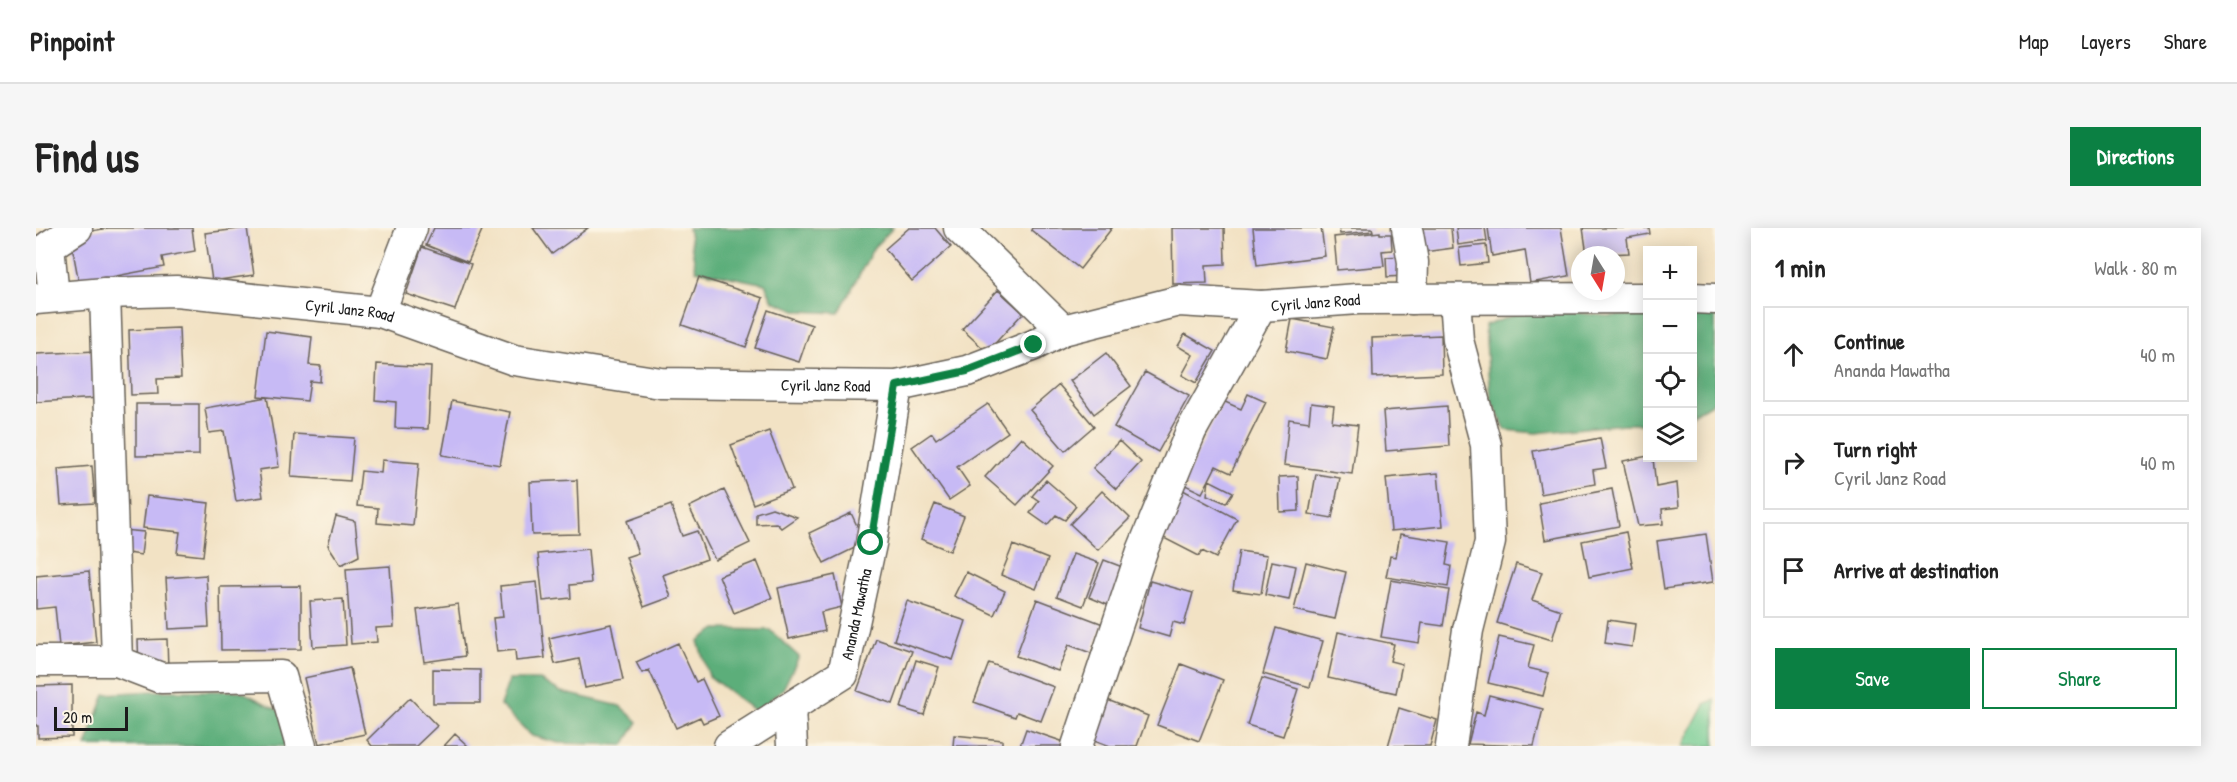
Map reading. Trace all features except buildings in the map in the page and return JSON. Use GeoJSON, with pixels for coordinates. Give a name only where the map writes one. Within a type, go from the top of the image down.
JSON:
{"type":"FeatureCollection","features":[{"type":"Feature","properties":{"kind":"street"},"geometry":{"type":"LineString","coordinates":[[45,298],[49,246],[77,228]]}},
{"type":"Feature","properties":{"kind":"street"},"geometry":{"type":"LineString","coordinates":[[380,312],[412,228]]}},
{"type":"Feature","properties":{"kind":"street"},"geometry":{"type":"LineString","coordinates":[[959,228],[1063,330]]}},
{"type":"Feature","properties":{"kind":"street"},"geometry":{"type":"LineString","coordinates":[[1407,228],[1413,262],[1412,298]]}},
{"type":"Feature","properties":{"kind":"street","name":"Cyril Janz Road"},"geometry":{"type":"LineString","coordinates":[[45,298],[176,291],[380,312],[514,360],[661,383],[897,386],[967,371],[1034,345],[1063,330],[1179,302],[1261,306],[1358,299],[1643,298]]}},
{"type":"Feature","properties":{"kind":"street"},"geometry":{"type":"LineString","coordinates":[[105,293],[117,661]]}},
{"type":"Feature","properties":{"kind":"street"},"geometry":{"type":"LineString","coordinates":[[1697,298],[1715,299]]}},
{"type":"Feature","properties":{"kind":"street"},"geometry":{"type":"LineString","coordinates":[[1451,746],[1468,630],[1491,542],[1486,445],[1458,340],[1455,299]]}},
{"type":"Feature","properties":{"kind":"street"},"geometry":{"type":"LineString","coordinates":[[1077,746],[1142,551],[1191,431],[1261,306]]}},
{"type":"Feature","properties":{"kind":"street","name":"Ananda Mawatha"},"geometry":{"type":"LineString","coordinates":[[729,746],[843,674],[871,543],[897,386]]}},
{"type":"Feature","properties":{"kind":"street"},"geometry":{"type":"LineString","coordinates":[[36,661],[117,661],[161,678],[281,676],[301,746]]}},
{"type":"Feature","properties":{"kind":"street"},"geometry":{"type":"LineString","coordinates":[[790,708],[792,746]]}},
{"type":"Feature","properties":{"kind":"green space"},"geometry":{"type":"Polygon","coordinates":[[[688,228],[893,228],[874,247],[839,313],[799,311],[773,301],[765,284],[696,270],[688,228]]]}},
{"type":"Feature","properties":{"kind":"green space"},"geometry":{"type":"Polygon","coordinates":[[[1532,308],[1607,316],[1643,315],[1643,424],[1536,433],[1506,430],[1490,399],[1485,326],[1532,308]]]}},
{"type":"Feature","properties":{"kind":"green space"},"geometry":{"type":"Polygon","coordinates":[[[1697,315],[1715,315],[1715,401],[1697,412],[1697,315]]]}},
{"type":"Feature","properties":{"kind":"green space"},"geometry":{"type":"Polygon","coordinates":[[[716,629],[770,630],[799,657],[783,689],[756,712],[709,676],[698,641],[716,629]]]}},
{"type":"Feature","properties":{"kind":"green space"},"geometry":{"type":"Polygon","coordinates":[[[509,680],[540,680],[561,692],[620,706],[638,722],[624,745],[559,743],[532,736],[500,705],[509,680]]]}},
{"type":"Feature","properties":{"kind":"green space"},"geometry":{"type":"Polygon","coordinates":[[[154,691],[241,691],[284,713],[286,746],[86,746],[105,694],[154,691]]]}},
{"type":"Feature","properties":{"kind":"green space"},"geometry":{"type":"Polygon","coordinates":[[[1715,699],[1715,746],[1683,746],[1705,704],[1715,699]]]}},
{"type":"Feature","properties":{"kind":"route"},"geometry":{"type":"LineString","coordinates":[[871,543],[897,386],[967,371],[1034,345]]}}]}
